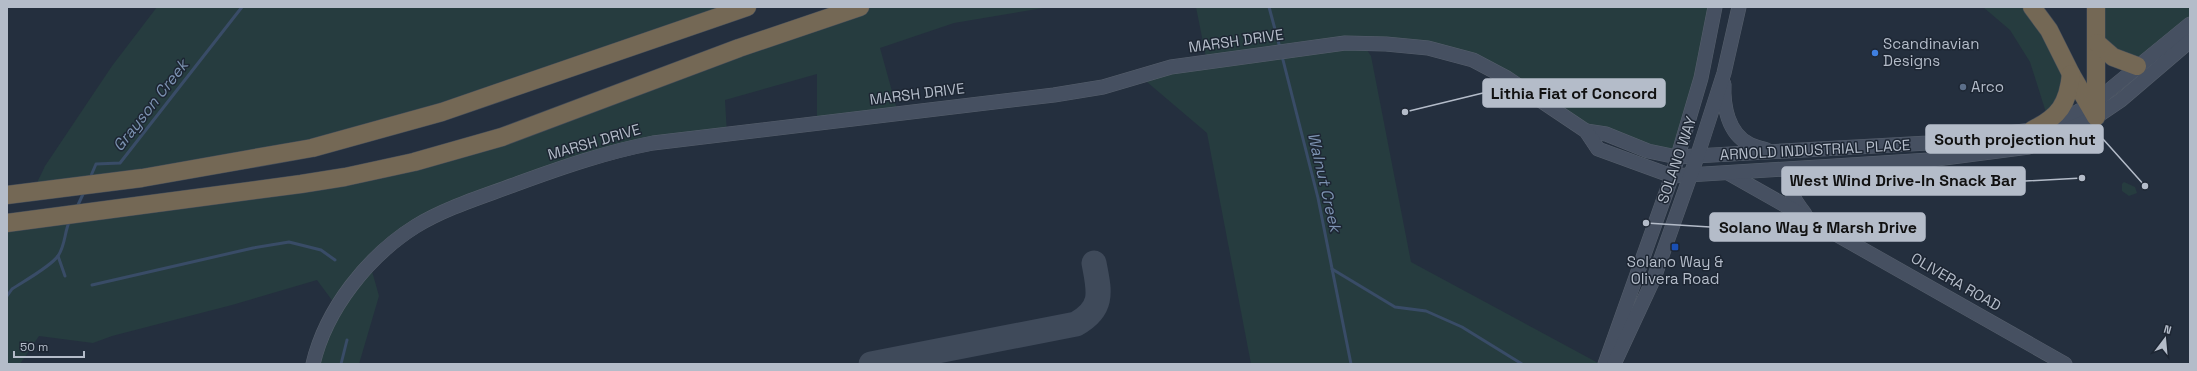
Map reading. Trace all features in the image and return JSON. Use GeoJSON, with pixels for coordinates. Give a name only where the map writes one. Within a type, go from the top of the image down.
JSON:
{"type":"FeatureCollection","features":[{"type":"Feature","properties":{"kind":"highway"},"geometry":{"type":"LineString","coordinates":[[7,185],[32,189],[54,189],[142,178],[312,148],[442,112],[747,7]]}},
{"type":"Feature","properties":{"kind":"highway"},"geometry":{"type":"LineString","coordinates":[[8,227],[118,214],[246,202],[272,188],[381,170],[495,139],[739,48],[860,7]]}},
{"type":"Feature","properties":{"kind":"highway"},"geometry":{"type":"LineString","coordinates":[[2032,7],[2049,30],[2070,74],[2094,108]]}},
{"type":"Feature","properties":{"kind":"highway"},"geometry":{"type":"LineString","coordinates":[[2094,108],[2097,43],[2096,7]]}},
{"type":"Feature","properties":{"kind":"highway"},"geometry":{"type":"LineString","coordinates":[[2097,43],[2113,57],[2137,66]]}},
{"type":"Feature","properties":{"kind":"highway"},"geometry":{"type":"LineString","coordinates":[[2032,130],[2049,122],[2061,109],[2069,92],[2070,74]]}},
{"type":"Feature","properties":{"kind":"highway"},"geometry":{"type":"LineString","coordinates":[[7,195],[32,189]]}},
{"type":"Feature","properties":{"kind":"street","name":"SOLANO WAY"},"geometry":{"type":"LineString","coordinates":[[1604,364],[1672,176],[1701,78],[1715,7]]}},
{"type":"Feature","properties":{"kind":"street","name":"SOLANO WAY"},"geometry":{"type":"LineString","coordinates":[[1614,364],[1654,278],[1697,157],[1724,73],[1739,7]]}},
{"type":"Feature","properties":{"kind":"street","name":"ARNOLD INDUSTRIAL PLACE"},"geometry":{"type":"LineString","coordinates":[[1672,176],[1929,160],[2029,147],[2094,108],[2137,66],[2190,24]]}},
{"type":"Feature","properties":{"kind":"street","name":"ARNOLD INDUSTRIAL PLACE"},"geometry":{"type":"LineString","coordinates":[[1677,158],[1928,143],[2032,130],[2121,100],[2190,41]]}},
{"type":"Feature","properties":{"kind":"street","name":"MARSH DRIVE"},"geometry":{"type":"LineString","coordinates":[[313,364],[321,338],[338,307],[370,264],[391,244],[416,226],[446,211],[576,162],[618,150],[652,143],[1033,97],[1103,87],[1171,67],[1345,43],[1428,48],[1473,60],[1507,78],[1586,131],[1598,149],[1672,176]]}},
{"type":"Feature","properties":{"kind":"street"},"geometry":{"type":"LineString","coordinates":[[1724,73],[1724,98],[1731,127],[1749,145],[1777,153]]}},
{"type":"Feature","properties":{"kind":"street","name":"MARSH DRIVE"},"geometry":{"type":"LineString","coordinates":[[1586,131],[1606,134],[1648,151],[1677,158]]}},
{"type":"Feature","properties":{"kind":"street"},"geometry":{"type":"LineString","coordinates":[[1801,169],[1792,182],[1791,193],[1809,219]]}},
{"type":"Feature","properties":{"kind":"street","name":"OLIVERA ROAD"},"geometry":{"type":"LineString","coordinates":[[1728,173],[2065,364]]}},
{"type":"Feature","properties":{"kind":"green space"},"geometry":{"type":"Polygon","coordinates":[[[157,7],[747,7],[312,148],[33,191],[45,166],[112,66],[157,7]]]}},
{"type":"Feature","properties":{"kind":"green space"},"geometry":{"type":"Polygon","coordinates":[[[866,7],[1049,7],[954,23],[880,48],[898,113],[817,123],[817,74],[725,100],[727,134],[653,143],[446,211],[370,264],[379,296],[359,364],[313,364],[337,307],[317,280],[232,305],[112,336],[93,343],[39,336],[20,364],[7,364],[7,223],[447,153],[866,7]]]}},
{"type":"Feature","properties":{"kind":"green space"},"geometry":{"type":"Polygon","coordinates":[[[1196,7],[1715,7],[1677,157],[1606,134],[1473,60],[1363,44],[1371,56],[1411,262],[1600,364],[1251,364],[1207,133],[1147,82],[1171,67],[1207,62],[1196,7]]]}},
{"type":"Feature","properties":{"kind":"green space"},"geometry":{"type":"Polygon","coordinates":[[[1983,7],[2032,7],[2071,74],[2049,122],[2030,62],[2010,30],[1983,7]]]}},
{"type":"Feature","properties":{"kind":"green space"},"geometry":{"type":"Polygon","coordinates":[[[2096,7],[2190,7],[2190,24],[2137,66],[2097,43],[2096,7]]]}},
{"type":"Feature","properties":{"kind":"green space"},"geometry":{"type":"Polygon","coordinates":[[[2124,182],[2135,187],[2137,193],[2129,196],[2122,191],[2122,184],[2124,182]]]}},
{"type":"Feature","properties":{"kind":"waterway","name":"Grayson Creek"},"geometry":{"type":"LineString","coordinates":[[90,178],[96,164],[120,163],[242,7]]}},
{"type":"Feature","properties":{"kind":"waterway","name":"Walnut Creek"},"geometry":{"type":"LineString","coordinates":[[1269,7],[1280,48]]}},
{"type":"Feature","properties":{"kind":"waterway","name":"Walnut Creek"},"geometry":{"type":"LineString","coordinates":[[1282,56],[1318,198],[1351,364]]}},
{"type":"Feature","properties":{"kind":"waterway","name":"Grayson Creek"},"geometry":{"type":"LineString","coordinates":[[77,207],[84,192]]}},
{"type":"Feature","properties":{"kind":"waterway","name":"Grayson Creek"},"geometry":{"type":"LineString","coordinates":[[7,296],[12,289],[43,269],[58,256],[61,252],[70,220]]}},
{"type":"Feature","properties":{"kind":"waterway"},"geometry":{"type":"LineString","coordinates":[[92,285],[253,248],[289,242],[321,250],[335,260]]}},
{"type":"Feature","properties":{"kind":"waterway"},"geometry":{"type":"LineString","coordinates":[[58,256],[65,276]]}},
{"type":"Feature","properties":{"kind":"waterway"},"geometry":{"type":"LineString","coordinates":[[1332,269],[1395,307],[1426,311],[1462,327],[1522,364]]}},
{"type":"Feature","properties":{"kind":"waterway"},"geometry":{"type":"LineString","coordinates":[[341,364],[347,340]]}},
{"type":"Feature","properties":{"kind":"taxiway"},"geometry":{"type":"LineString","coordinates":[[871,364],[1076,324],[1092,312],[1096,305],[1098,290],[1094,263]]}},
{"type":"Feature","properties":{"kind":"place","name":"Scandinavian Designs"},"geometry":{"type":"Point","coordinates":[1875,53]}},
{"type":"Feature","properties":{"kind":"place","name":"Arco"},"geometry":{"type":"Point","coordinates":[1963,87]}},
{"type":"Feature","properties":{"kind":"place","name":"Lithia Fiat of Concord"},"geometry":{"type":"Point","coordinates":[1405,112]}},
{"type":"Feature","properties":{"kind":"place","name":"West Wind Drive-In Snack Bar"},"geometry":{"type":"Point","coordinates":[2082,178]}},
{"type":"Feature","properties":{"kind":"place","name":"South projection hut"},"geometry":{"type":"Point","coordinates":[2145,186]}},
{"type":"Feature","properties":{"kind":"place","name":"Solano Way & Marsh Drive"},"geometry":{"type":"Point","coordinates":[1646,223]}},
{"type":"Feature","properties":{"kind":"place","name":"Solano Way & Olivera Road"},"geometry":{"type":"Point","coordinates":[1675,247]}}]}
